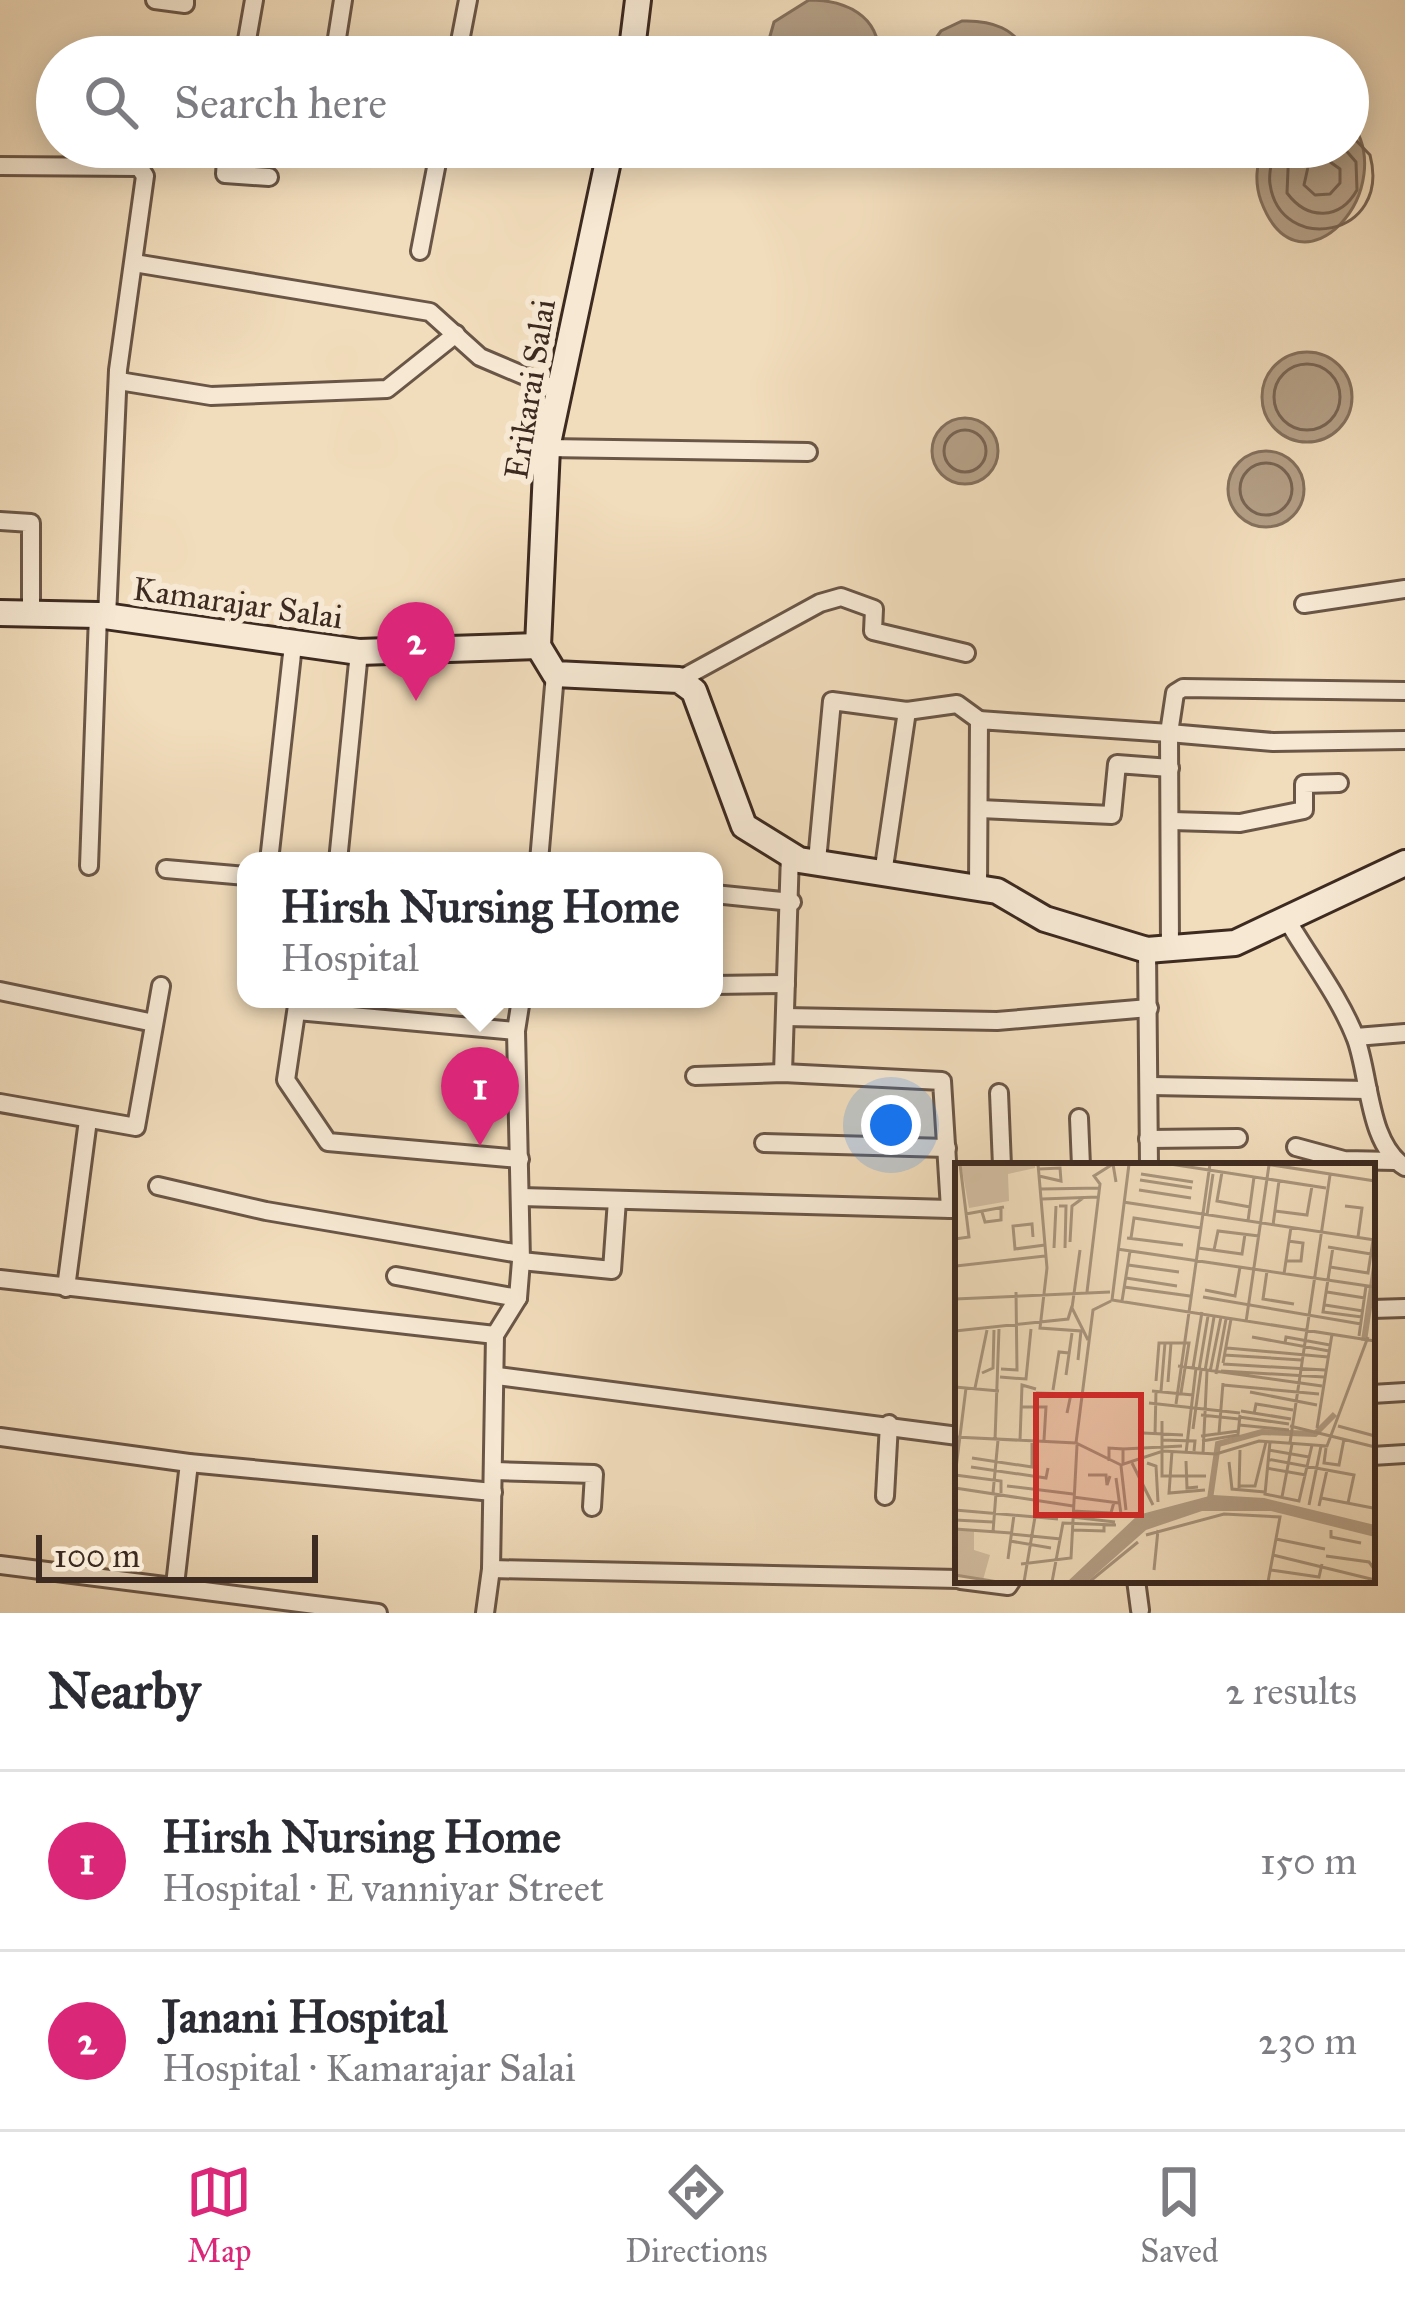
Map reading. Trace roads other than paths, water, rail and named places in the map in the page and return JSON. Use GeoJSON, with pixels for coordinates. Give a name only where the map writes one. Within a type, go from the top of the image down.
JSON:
{"type":"FeatureCollection","features":[{"type":"Feature","properties":{"kind":"main road"},"geometry":{"type":"LineString","coordinates":[[634,36],[638,0]]}},
{"type":"Feature","properties":{"kind":"main road","name":"Erikarai Salai"},"geometry":{"type":"LineString","coordinates":[[538,646],[547,448],[606,168]]}},
{"type":"Feature","properties":{"kind":"main road","name":"Kamarajar Salai"},"geometry":{"type":"LineString","coordinates":[[0,613],[102,616],[359,652],[538,646]]}},
{"type":"Feature","properties":{"kind":"main road"},"geometry":{"type":"LineString","coordinates":[[538,646],[555,674],[679,680],[694,691],[744,826],[790,854],[997,891],[1045,919],[1159,950],[1234,943],[1405,863]]}},
{"type":"Feature","properties":{"kind":"street"},"geometry":{"type":"LineString","coordinates":[[155,0],[185,4],[185,0]]}},
{"type":"Feature","properties":{"kind":"street"},"geometry":{"type":"LineString","coordinates":[[248,36],[254,0]]}},
{"type":"Feature","properties":{"kind":"street"},"geometry":{"type":"LineString","coordinates":[[337,36],[343,0]]}},
{"type":"Feature","properties":{"kind":"street"},"geometry":{"type":"LineString","coordinates":[[461,36],[468,0]]}},
{"type":"Feature","properties":{"kind":"street"},"geometry":{"type":"LineString","coordinates":[[0,166],[36,166]]}},
{"type":"Feature","properties":{"kind":"street"},"geometry":{"type":"LineString","coordinates":[[89,866],[118,381],[145,176],[141,168]]}},
{"type":"Feature","properties":{"kind":"street"},"geometry":{"type":"LineString","coordinates":[[226,168],[225,175],[269,177]]}},
{"type":"Feature","properties":{"kind":"street"},"geometry":{"type":"LineString","coordinates":[[420,250],[436,168]]}},
{"type":"Feature","properties":{"kind":"street"},"geometry":{"type":"LineString","coordinates":[[134,263],[430,312],[480,357],[558,390]]}},
{"type":"Feature","properties":{"kind":"street"},"geometry":{"type":"LineString","coordinates":[[118,381],[211,396],[388,389],[456,334]]}},
{"type":"Feature","properties":{"kind":"street"},"geometry":{"type":"LineString","coordinates":[[547,448],[808,452]]}},
{"type":"Feature","properties":{"kind":"street"},"geometry":{"type":"LineString","coordinates":[[0,521],[31,523],[31,613]]}},
{"type":"Feature","properties":{"kind":"street"},"geometry":{"type":"LineString","coordinates":[[1304,604],[1405,589]]}},
{"type":"Feature","properties":{"kind":"street"},"geometry":{"type":"LineString","coordinates":[[679,680],[808,607],[841,597],[874,609],[873,631],[966,653]]}},
{"type":"Feature","properties":{"kind":"street"},"geometry":{"type":"LineString","coordinates":[[269,852],[293,645]]}},
{"type":"Feature","properties":{"kind":"street"},"geometry":{"type":"LineString","coordinates":[[339,852],[359,652]]}},
{"type":"Feature","properties":{"kind":"street"},"geometry":{"type":"LineString","coordinates":[[540,852],[555,674]]}},
{"type":"Feature","properties":{"kind":"street"},"geometry":{"type":"LineString","coordinates":[[1149,1163],[1149,1008],[1172,820],[1169,733],[1175,693],[1183,688],[1405,691]]}},
{"type":"Feature","properties":{"kind":"street"},"geometry":{"type":"LineString","coordinates":[[817,861],[832,701],[907,711],[957,704],[980,719],[1273,742],[1405,740]]}},
{"type":"Feature","properties":{"kind":"street"},"geometry":{"type":"LineString","coordinates":[[883,874],[907,711]]}},
{"type":"Feature","properties":{"kind":"street"},"geometry":{"type":"LineString","coordinates":[[978,889],[980,719]]}},
{"type":"Feature","properties":{"kind":"street"},"geometry":{"type":"LineString","coordinates":[[980,809],[1112,815],[1118,764],[1170,768]]}},
{"type":"Feature","properties":{"kind":"street"},"geometry":{"type":"LineString","coordinates":[[1172,820],[1240,823],[1304,810],[1304,784],[1339,782]]}},
{"type":"Feature","properties":{"kind":"street"},"geometry":{"type":"LineString","coordinates":[[783,1073],[790,854]]}},
{"type":"Feature","properties":{"kind":"street"},"geometry":{"type":"LineString","coordinates":[[166,869],[237,875]]}},
{"type":"Feature","properties":{"kind":"street"},"geometry":{"type":"LineString","coordinates":[[723,895],[792,902]]}},
{"type":"Feature","properties":{"kind":"street"},"geometry":{"type":"LineString","coordinates":[[1286,918],[1356,1037],[1369,1090],[1400,1164],[1344,1160],[1296,1147]]}},
{"type":"Feature","properties":{"kind":"street"},"geometry":{"type":"LineString","coordinates":[[723,985],[786,984]]}},
{"type":"Feature","properties":{"kind":"street"},"geometry":{"type":"LineString","coordinates":[[0,1103],[136,1126],[161,986]]}},
{"type":"Feature","properties":{"kind":"street"},"geometry":{"type":"LineString","coordinates":[[0,991],[154,1023]]}},
{"type":"Feature","properties":{"kind":"street"},"geometry":{"type":"LineString","coordinates":[[298,1008],[286,1081],[328,1142],[520,1160]]}},
{"type":"Feature","properties":{"kind":"street"},"geometry":{"type":"LineString","coordinates":[[323,1008],[516,1031]]}},
{"type":"Feature","properties":{"kind":"street"},"geometry":{"type":"LineString","coordinates":[[485,1613],[495,1471],[496,1335],[518,1298],[520,1008]]}},
{"type":"Feature","properties":{"kind":"street"},"geometry":{"type":"LineString","coordinates":[[785,1017],[997,1021],[1149,1008]]}},
{"type":"Feature","properties":{"kind":"street"},"geometry":{"type":"LineString","coordinates":[[1356,1037],[1405,1033]]}},
{"type":"Feature","properties":{"kind":"street"},"geometry":{"type":"LineString","coordinates":[[521,1197],[954,1209],[946,1094],[939,1079],[783,1073],[694,1076]]}},
{"type":"Feature","properties":{"kind":"street"},"geometry":{"type":"LineString","coordinates":[[1152,1086],[1369,1090]]}},
{"type":"Feature","properties":{"kind":"street"},"geometry":{"type":"LineString","coordinates":[[999,1093],[1002,1163]]}},
{"type":"Feature","properties":{"kind":"street"},"geometry":{"type":"LineString","coordinates":[[1079,1118],[1081,1163]]}},
{"type":"Feature","properties":{"kind":"street"},"geometry":{"type":"LineString","coordinates":[[66,1288],[88,1120]]}},
{"type":"Feature","properties":{"kind":"street"},"geometry":{"type":"LineString","coordinates":[[1148,1139],[1238,1138]]}},
{"type":"Feature","properties":{"kind":"street"},"geometry":{"type":"LineString","coordinates":[[764,1143],[947,1148]]}},
{"type":"Feature","properties":{"kind":"street"},"geometry":{"type":"LineString","coordinates":[[158,1186],[520,1258],[612,1270],[617,1200]]}},
{"type":"Feature","properties":{"kind":"street"},"geometry":{"type":"LineString","coordinates":[[396,1276],[518,1298]]}},
{"type":"Feature","properties":{"kind":"street"},"geometry":{"type":"LineString","coordinates":[[0,1279],[496,1335]]}},
{"type":"Feature","properties":{"kind":"street"},"geometry":{"type":"LineString","coordinates":[[1375,1309],[1405,1308]]}},
{"type":"Feature","properties":{"kind":"street"},"geometry":{"type":"LineString","coordinates":[[497,1376],[955,1435]]}},
{"type":"Feature","properties":{"kind":"street"},"geometry":{"type":"LineString","coordinates":[[1375,1394],[1405,1392]]}},
{"type":"Feature","properties":{"kind":"street"},"geometry":{"type":"LineString","coordinates":[[886,1496],[889,1424]]}},
{"type":"Feature","properties":{"kind":"street"},"geometry":{"type":"LineString","coordinates":[[0,1436],[189,1463],[493,1492]]}},
{"type":"Feature","properties":{"kind":"street"},"geometry":{"type":"LineString","coordinates":[[1375,1456],[1405,1454]]}},
{"type":"Feature","properties":{"kind":"street"},"geometry":{"type":"LineString","coordinates":[[175,1585],[189,1463]]}},
{"type":"Feature","properties":{"kind":"street"},"geometry":{"type":"LineString","coordinates":[[495,1471],[594,1474],[592,1507]]}},
{"type":"Feature","properties":{"kind":"street"},"geometry":{"type":"LineString","coordinates":[[0,1565],[175,1585],[310,1608],[378,1613]]}},
{"type":"Feature","properties":{"kind":"street"},"geometry":{"type":"LineString","coordinates":[[491,1569],[955,1580]]}},
{"type":"Feature","properties":{"kind":"street"},"geometry":{"type":"LineString","coordinates":[[1136,1583],[1140,1610]]}},
{"type":"Feature","properties":{"kind":"water"},"geometry":{"type":"Polygon","coordinates":[[[809,0],[835,3],[858,13],[876,36],[770,36],[774,22],[809,0]]]}},
{"type":"Feature","properties":{"kind":"water"},"geometry":{"type":"Polygon","coordinates":[[[962,21],[983,22],[1013,36],[937,36],[962,21]]]}},
{"type":"Feature","properties":{"kind":"water"},"geometry":{"type":"Polygon","coordinates":[[[1258,168],[1364,168],[1364,174],[1356,202],[1340,224],[1321,238],[1299,241],[1278,230],[1261,201],[1258,168]]]}},
{"type":"Feature","properties":{"kind":"water"},"geometry":{"type":"Polygon","coordinates":[[[1307,352],[1324,355],[1339,365],[1349,380],[1349,414],[1339,429],[1324,439],[1307,442],[1290,439],[1275,429],[1265,414],[1262,397],[1265,380],[1275,365],[1290,355],[1307,352]]]}},
{"type":"Feature","properties":{"kind":"water"},"geometry":{"type":"Polygon","coordinates":[[[965,418],[988,428],[998,451],[988,474],[965,484],[942,474],[932,451],[942,428],[965,418]]]}},
{"type":"Feature","properties":{"kind":"water"},"geometry":{"type":"Polygon","coordinates":[[[1266,451],[1293,462],[1304,489],[1293,516],[1266,527],[1239,516],[1228,489],[1239,462],[1266,451]]]}},
{"type":"Feature","properties":{"kind":"place","name":"Janani Hospital"},"geometry":{"type":"Point","coordinates":[416,701]}},
{"type":"Feature","properties":{"kind":"place","name":"Hirsh Nursing Home"},"geometry":{"type":"Point","coordinates":[480,1146]}}]}
